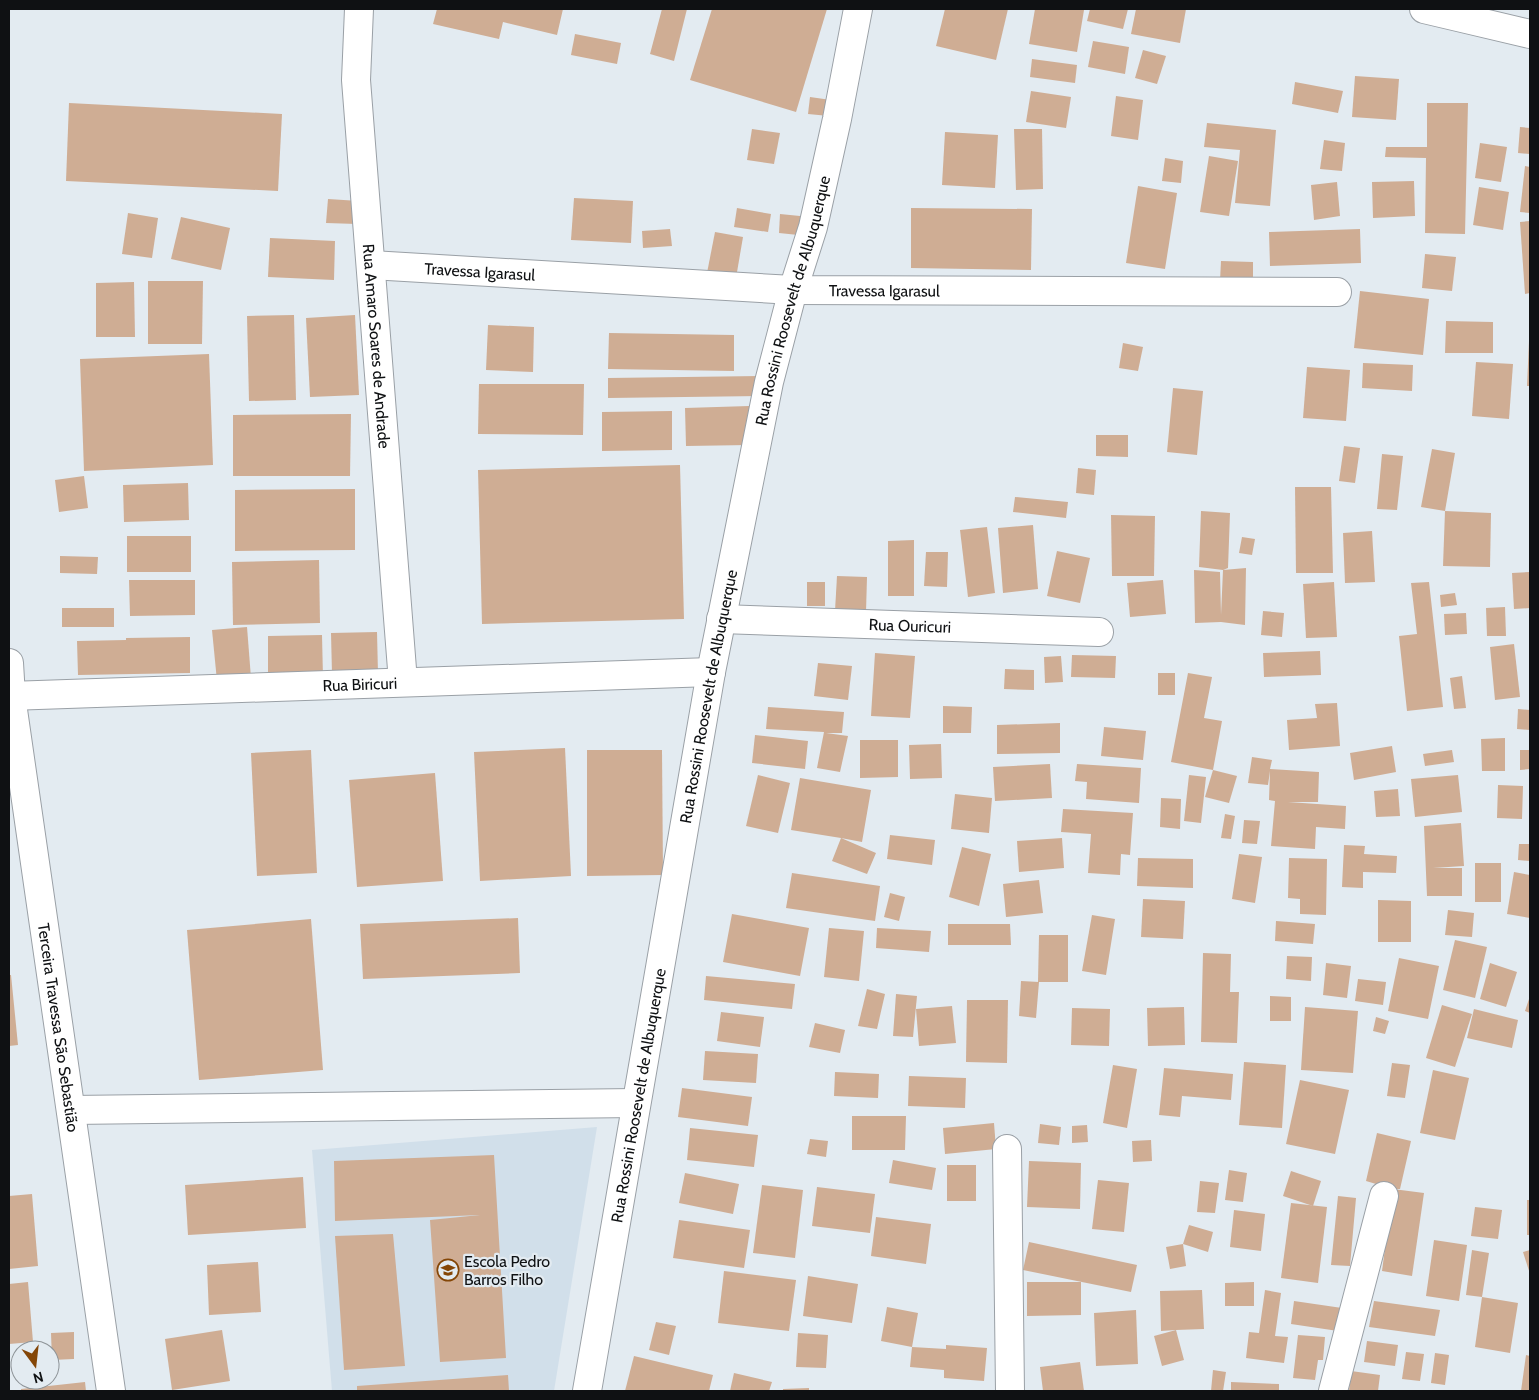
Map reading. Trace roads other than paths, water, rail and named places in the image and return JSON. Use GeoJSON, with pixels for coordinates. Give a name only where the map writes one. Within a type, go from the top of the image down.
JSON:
{"type":"FeatureCollection","features":[{"type":"Feature","properties":{"kind":"street","name":"Rua Amaro Soares de Andrade"},"geometry":{"type":"LineString","coordinates":[[359,9],[356,80],[403,682]]}},
{"type":"Feature","properties":{"kind":"street","name":"Rua Rossini Roosevelt de Albuquerque"},"geometry":{"type":"LineString","coordinates":[[587,1391],[710,672],[769,382],[793,290],[813,227],[837,119],[858,9]]}},
{"type":"Feature","properties":{"kind":"street"},"geometry":{"type":"LineString","coordinates":[[1424,9],[1530,34]]}},
{"type":"Feature","properties":{"kind":"street","name":"Travessa Igarasul"},"geometry":{"type":"LineString","coordinates":[[371,265],[793,290],[1337,292]]}},
{"type":"Feature","properties":{"kind":"street","name":"Rua Ouricuri"},"geometry":{"type":"LineString","coordinates":[[721,619],[1099,632]]}},
{"type":"Feature","properties":{"kind":"street","name":"Terceira Travessa São Sebastião"},"geometry":{"type":"LineString","coordinates":[[9,663],[10,696],[111,1391]]}},
{"type":"Feature","properties":{"kind":"street","name":"Rua Biricuri"},"geometry":{"type":"LineString","coordinates":[[10,696],[710,672]]}},
{"type":"Feature","properties":{"kind":"street"},"geometry":{"type":"LineString","coordinates":[[71,1110],[636,1103]]}},
{"type":"Feature","properties":{"kind":"street"},"geometry":{"type":"LineString","coordinates":[[1007,1149],[1010,1391]]}},
{"type":"Feature","properties":{"kind":"street"},"geometry":{"type":"LineString","coordinates":[[1333,1391],[1384,1196]]}},
{"type":"Feature","properties":{"kind":"place","name":"Escola Pedro Barros Filho"},"geometry":{"type":"Point","coordinates":[448,1270]}}]}
